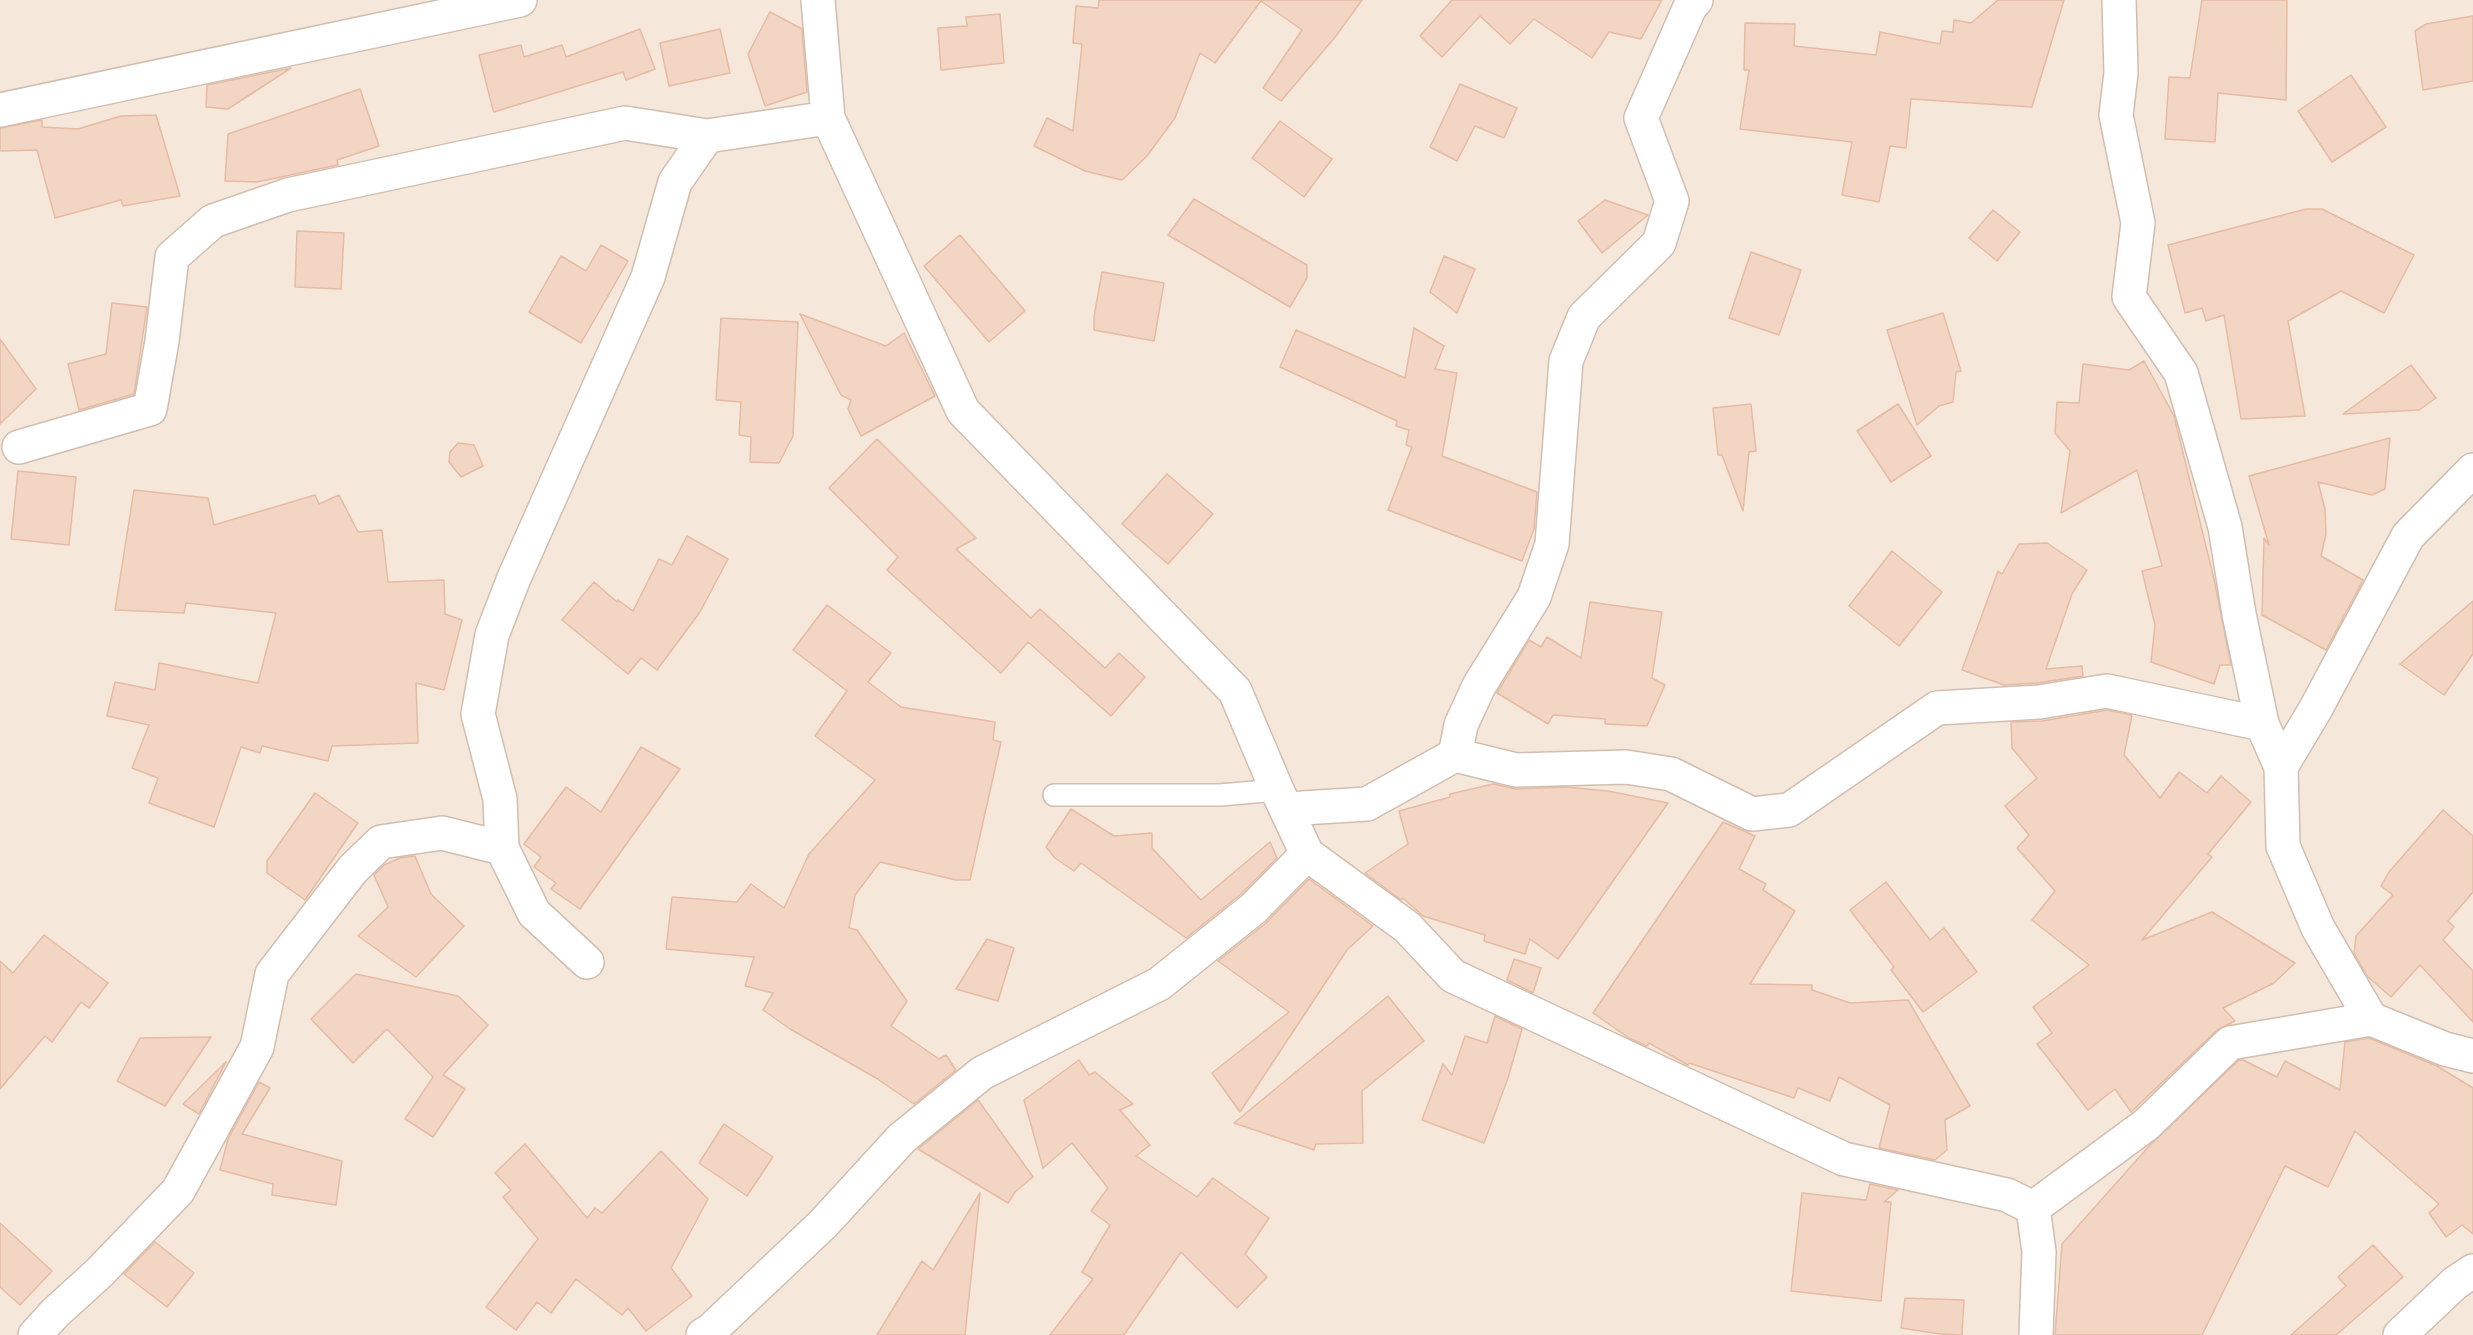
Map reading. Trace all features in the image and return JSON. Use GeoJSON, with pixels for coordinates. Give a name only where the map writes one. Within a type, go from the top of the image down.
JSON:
{"type":"FeatureCollection","features":[{"type":"Feature","properties":{"kind":"street"},"geometry":{"type":"LineString","coordinates":[[0,110],[429,9],[520,0]]}},
{"type":"Feature","properties":{"kind":"street"},"geometry":{"type":"LineString","coordinates":[[818,0],[828,118],[963,411],[1234,691],[1307,854],[1407,927],[1453,976],[1844,1159],[2007,1195],[2033,1208]]}},
{"type":"Feature","properties":{"kind":"street"},"geometry":{"type":"LineString","coordinates":[[1455,755],[1461,724],[1479,686],[1534,597],[1552,544],[1566,361],[1584,317],[1659,243],[1672,201],[1641,118],[1689,6],[1696,0]]}},
{"type":"Feature","properties":{"kind":"street"},"geometry":{"type":"LineString","coordinates":[[2119,0],[2121,73],[2116,116],[2138,223],[2128,297],[2181,373],[2225,527],[2262,724],[2281,767],[2283,846],[2318,928],[2371,1019]]}},
{"type":"Feature","properties":{"kind":"street"},"geometry":{"type":"LineString","coordinates":[[19,447],[150,409],[162,341],[172,257],[213,221],[288,195],[625,123],[707,136],[828,118]]}},
{"type":"Feature","properties":{"kind":"street"},"geometry":{"type":"LineString","coordinates":[[588,962],[534,913],[502,848],[500,799],[478,714],[492,635],[514,578],[648,278],[675,182],[707,136]]}},
{"type":"Feature","properties":{"kind":"street"},"geometry":{"type":"LineString","coordinates":[[2281,767],[2315,710],[2408,536],[2473,470]]}},
{"type":"Feature","properties":{"kind":"street"},"geometry":{"type":"LineString","coordinates":[[1282,800],[1367,804],[1455,755],[1515,770],[1626,767],[1671,774],[1752,814],[1789,810],[1937,708],[2039,702],[2107,691],[2262,724]]}},
{"type":"Feature","properties":{"kind":"street"},"geometry":{"type":"LineString","coordinates":[[35,1335],[178,1191],[257,1047],[272,974],[353,869],[381,842],[442,833],[502,848]]}},
{"type":"Feature","properties":{"kind":"street"},"geometry":{"type":"LineString","coordinates":[[703,1335],[823,1224],[902,1138],[982,1073],[1159,984],[1254,908],[1307,854]]}},
{"type":"Feature","properties":{"kind":"street"},"geometry":{"type":"LineString","coordinates":[[2033,1208],[2147,1124],[2230,1043],[2371,1019],[2445,1049],[2473,1056]]}},
{"type":"Feature","properties":{"kind":"street"},"geometry":{"type":"LineString","coordinates":[[2033,1208],[2039,1252],[2036,1335]]}},
{"type":"Feature","properties":{"kind":"street"},"geometry":{"type":"LineString","coordinates":[[2400,1335],[2455,1283],[2473,1271]]}},
{"type":"Feature","properties":{"kind":"lane"},"geometry":{"type":"LineString","coordinates":[[1054,795],[1220,795],[1282,800]]}},
{"type":"Feature","properties":{"kind":"shaded area"},"geometry":{"type":"Polygon","coordinates":[[[0,0],[2473,0],[2473,1335],[0,1335],[0,0]]]}},
{"type":"Feature","properties":{"kind":"building"},"geometry":{"type":"Polygon","coordinates":[[[1099,0],[1362,0],[1336,36],[1281,101],[1263,88],[1302,30],[1261,1],[1215,63],[1200,53],[1175,118],[1147,156],[1122,180],[1085,171],[1034,146],[1047,118],[1073,131],[1082,44],[1073,43],[1076,6],[1098,8],[1099,0]]]}},
{"type":"Feature","properties":{"kind":"building"},"geometry":{"type":"Polygon","coordinates":[[[1452,0],[1662,0],[1641,39],[1609,32],[1592,58],[1534,19],[1510,44],[1480,16],[1442,57],[1420,36],[1452,0]]]}},
{"type":"Feature","properties":{"kind":"building"},"geometry":{"type":"Polygon","coordinates":[[[1998,0],[2064,0],[2032,107],[1911,99],[1906,148],[1890,146],[1879,202],[1842,195],[1852,142],[1740,129],[1749,70],[1744,70],[1745,23],[1795,24],[1794,46],[1876,55],[1880,32],[1940,44],[1942,31],[1953,32],[1954,20],[1971,23],[1998,0]]]}},
{"type":"Feature","properties":{"kind":"building"},"geometry":{"type":"Polygon","coordinates":[[[2202,0],[2287,0],[2286,100],[2218,93],[2215,142],[2165,139],[2169,77],[2190,78],[2202,0]]]}},
{"type":"Feature","properties":{"kind":"building"},"geometry":{"type":"Polygon","coordinates":[[[770,12],[802,29],[807,92],[765,106],[748,54],[770,12]]]}},
{"type":"Feature","properties":{"kind":"building"},"geometry":{"type":"Polygon","coordinates":[[[1000,14],[1004,63],[941,70],[938,28],[967,26],[966,17],[1000,14]]]}},
{"type":"Feature","properties":{"kind":"building"},"geometry":{"type":"Polygon","coordinates":[[[2473,16],[2473,81],[2423,90],[2415,31],[2426,24],[2473,16]]]}},
{"type":"Feature","properties":{"kind":"building"},"geometry":{"type":"Polygon","coordinates":[[[640,29],[655,69],[626,80],[623,72],[494,112],[479,55],[521,45],[524,57],[562,45],[566,57],[640,29]]]}},
{"type":"Feature","properties":{"kind":"building"},"geometry":{"type":"Polygon","coordinates":[[[720,29],[730,73],[669,86],[660,43],[720,29]]]}},
{"type":"Feature","properties":{"kind":"building"},"geometry":{"type":"Polygon","coordinates":[[[291,68],[228,109],[206,107],[207,85],[291,68]]]}},
{"type":"Feature","properties":{"kind":"building"},"geometry":{"type":"Polygon","coordinates":[[[2351,75],[2386,127],[2332,162],[2298,111],[2351,75]]]}},
{"type":"Feature","properties":{"kind":"building"},"geometry":{"type":"Polygon","coordinates":[[[1460,84],[1517,108],[1504,138],[1475,126],[1457,161],[1430,147],[1460,84]]]}},
{"type":"Feature","properties":{"kind":"building"},"geometry":{"type":"Polygon","coordinates":[[[360,89],[379,146],[337,160],[338,165],[257,182],[225,181],[228,134],[360,89]]]}},
{"type":"Feature","properties":{"kind":"building"},"geometry":{"type":"Polygon","coordinates":[[[156,115],[180,196],[123,206],[121,200],[55,218],[37,150],[0,151],[0,128],[42,120],[42,127],[78,129],[121,116],[156,115]]]}},
{"type":"Feature","properties":{"kind":"building"},"geometry":{"type":"Polygon","coordinates":[[[1280,121],[1332,159],[1304,197],[1252,158],[1280,121]]]}},
{"type":"Feature","properties":{"kind":"building"},"geometry":{"type":"Polygon","coordinates":[[[1194,199],[1307,265],[1307,278],[1290,307],[1168,235],[1194,199]]]}},
{"type":"Feature","properties":{"kind":"building"},"geometry":{"type":"Polygon","coordinates":[[[1605,200],[1648,215],[1602,253],[1578,221],[1605,200]]]}},
{"type":"Feature","properties":{"kind":"building"},"geometry":{"type":"Polygon","coordinates":[[[2306,209],[2322,209],[2414,255],[2384,313],[2341,291],[2288,321],[2305,416],[2241,419],[2224,315],[2206,321],[2202,308],[2185,313],[2168,245],[2306,209]]]}},
{"type":"Feature","properties":{"kind":"building"},"geometry":{"type":"Polygon","coordinates":[[[1993,210],[2020,232],[1997,261],[1969,238],[1993,210]]]}},
{"type":"Feature","properties":{"kind":"building"},"geometry":{"type":"Polygon","coordinates":[[[297,231],[344,233],[341,289],[295,287],[297,231]]]}},
{"type":"Feature","properties":{"kind":"building"},"geometry":{"type":"Polygon","coordinates":[[[960,235],[1025,311],[989,342],[924,266],[960,235]]]}},
{"type":"Feature","properties":{"kind":"building"},"geometry":{"type":"Polygon","coordinates":[[[601,245],[628,261],[581,343],[529,312],[561,256],[586,271],[601,245]]]}},
{"type":"Feature","properties":{"kind":"building"},"geometry":{"type":"Polygon","coordinates":[[[1751,252],[1801,270],[1779,335],[1729,318],[1751,252]]]}},
{"type":"Feature","properties":{"kind":"building"},"geometry":{"type":"Polygon","coordinates":[[[1444,256],[1475,269],[1457,313],[1430,292],[1444,256]]]}},
{"type":"Feature","properties":{"kind":"building"},"geometry":{"type":"Polygon","coordinates":[[[1102,272],[1164,283],[1154,341],[1094,330],[1102,272]]]}},
{"type":"Feature","properties":{"kind":"building"},"geometry":{"type":"Polygon","coordinates":[[[112,303],[147,307],[134,394],[79,410],[68,364],[106,354],[112,303]]]}},
{"type":"Feature","properties":{"kind":"building"},"geometry":{"type":"Polygon","coordinates":[[[1943,313],[1961,371],[1956,372],[1953,402],[1939,406],[1917,425],[1887,330],[1943,313]]]}},
{"type":"Feature","properties":{"kind":"building"},"geometry":{"type":"Polygon","coordinates":[[[800,314],[886,346],[904,333],[935,396],[861,436],[848,409],[851,400],[841,395],[800,314]]]}},
{"type":"Feature","properties":{"kind":"building"},"geometry":{"type":"Polygon","coordinates":[[[721,318],[798,322],[793,436],[779,463],[750,462],[751,437],[739,435],[741,402],[716,400],[721,318]]]}},
{"type":"Feature","properties":{"kind":"building"},"geometry":{"type":"Polygon","coordinates":[[[1414,328],[1444,346],[1435,369],[1457,373],[1442,456],[1537,492],[1534,529],[1522,561],[1388,510],[1412,447],[1406,445],[1409,430],[1396,426],[1397,421],[1280,367],[1296,330],[1405,378],[1414,328]]]}},
{"type":"Feature","properties":{"kind":"building"},"geometry":{"type":"Polygon","coordinates":[[[0,339],[36,389],[0,424],[0,339]]]}},
{"type":"Feature","properties":{"kind":"building"},"geometry":{"type":"Polygon","coordinates":[[[2144,361],[2174,416],[2214,579],[2231,665],[2220,665],[2214,684],[2151,662],[2155,625],[2142,571],[2162,566],[2137,470],[2061,513],[2070,451],[2055,433],[2057,402],[2079,403],[2083,364],[2129,370],[2144,361]]]}},
{"type":"Feature","properties":{"kind":"building"},"geometry":{"type":"Polygon","coordinates":[[[2411,365],[2436,398],[2419,410],[2343,414],[2411,365]]]}},
{"type":"Feature","properties":{"kind":"building"},"geometry":{"type":"Polygon","coordinates":[[[1751,404],[1756,451],[1749,452],[1743,511],[1722,455],[1718,455],[1713,408],[1751,404]]]}},
{"type":"Feature","properties":{"kind":"building"},"geometry":{"type":"Polygon","coordinates":[[[1898,404],[1931,456],[1891,482],[1857,431],[1898,404]]]}},
{"type":"Feature","properties":{"kind":"building"},"geometry":{"type":"Polygon","coordinates":[[[2390,438],[2385,489],[2372,495],[2318,482],[2325,509],[2326,534],[2321,556],[2363,580],[2326,650],[2262,615],[2264,538],[2269,545],[2249,476],[2390,438]]]}},
{"type":"Feature","properties":{"kind":"building"},"geometry":{"type":"Polygon","coordinates":[[[877,439],[976,538],[956,549],[1031,618],[1040,609],[1105,668],[1119,653],[1145,677],[1111,716],[1028,642],[1001,673],[887,570],[898,557],[829,488],[877,439]]]}},
{"type":"Feature","properties":{"kind":"building"},"geometry":{"type":"Polygon","coordinates":[[[458,443],[474,445],[483,466],[461,477],[449,462],[450,452],[458,443]]]}},
{"type":"Feature","properties":{"kind":"building"},"geometry":{"type":"Polygon","coordinates":[[[18,471],[76,477],[69,545],[11,539],[18,471]]]}},
{"type":"Feature","properties":{"kind":"building"},"geometry":{"type":"Polygon","coordinates":[[[1167,474],[1213,514],[1168,564],[1122,524],[1167,474]]]}},
{"type":"Feature","properties":{"kind":"building"},"geometry":{"type":"Polygon","coordinates":[[[134,490],[208,498],[214,525],[315,495],[319,504],[339,495],[358,532],[382,530],[388,582],[444,580],[445,614],[462,620],[444,690],[416,683],[418,743],[332,746],[328,761],[262,746],[260,753],[241,747],[214,827],[149,803],[158,778],[132,768],[149,725],[107,716],[115,682],[155,690],[159,663],[258,683],[276,613],[186,603],[184,613],[115,610],[134,490]]]}},
{"type":"Feature","properties":{"kind":"building"},"geometry":{"type":"Polygon","coordinates":[[[687,536],[728,559],[700,612],[657,670],[641,658],[628,674],[562,620],[594,582],[617,602],[618,600],[633,611],[659,559],[672,565],[687,536]]]}},
{"type":"Feature","properties":{"kind":"building"},"geometry":{"type":"Polygon","coordinates":[[[2047,543],[2087,570],[2072,594],[2046,669],[2082,666],[2083,676],[2004,685],[1962,670],[1998,571],[2002,574],[2019,544],[2047,543]]]}},
{"type":"Feature","properties":{"kind":"building"},"geometry":{"type":"Polygon","coordinates":[[[1892,551],[1942,592],[1899,646],[1849,606],[1892,551]]]}},
{"type":"Feature","properties":{"kind":"building"},"geometry":{"type":"Polygon","coordinates":[[[2473,601],[2473,654],[2444,695],[2400,664],[2473,601]]]}},
{"type":"Feature","properties":{"kind":"building"},"geometry":{"type":"Polygon","coordinates":[[[1590,602],[1662,612],[1652,678],[1665,685],[1647,726],[1605,724],[1605,719],[1553,715],[1548,724],[1497,693],[1529,640],[1541,647],[1547,637],[1581,658],[1590,602]]]}},
{"type":"Feature","properties":{"kind":"building"},"geometry":{"type":"Polygon","coordinates":[[[827,605],[891,653],[868,682],[901,707],[995,722],[993,740],[1001,742],[970,880],[956,880],[880,862],[855,895],[849,928],[857,930],[907,1001],[891,1026],[939,1059],[946,1055],[956,1070],[914,1104],[876,1078],[790,1029],[763,1010],[773,993],[745,986],[754,957],[666,949],[672,897],[737,902],[751,884],[784,908],[809,854],[875,780],[815,736],[847,691],[793,650],[827,605]]]}},
{"type":"Feature","properties":{"kind":"building"},"geometry":{"type":"Polygon","coordinates":[[[2107,710],[2132,715],[2124,755],[2160,798],[2179,772],[2207,793],[2221,776],[2251,802],[2208,854],[2212,857],[2142,940],[2212,912],[2295,963],[2274,983],[2223,1008],[2235,1021],[2217,1030],[2131,1112],[2115,1089],[2088,1110],[2037,1044],[2052,1033],[2033,1007],[2089,965],[2032,920],[2055,891],[2017,848],[2029,835],[2005,806],[2037,778],[2012,748],[2011,722],[2042,721],[2107,710]]]}},
{"type":"Feature","properties":{"kind":"building"},"geometry":{"type":"Polygon","coordinates":[[[641,747],[680,769],[580,909],[551,889],[556,883],[534,867],[541,857],[524,844],[566,787],[601,812],[641,747]]]}},
{"type":"Feature","properties":{"kind":"building"},"geometry":{"type":"Polygon","coordinates":[[[1493,784],[1516,789],[1566,787],[1608,791],[1668,803],[1558,959],[1530,939],[1525,954],[1484,941],[1485,935],[1423,916],[1403,898],[1401,900],[1365,873],[1408,844],[1399,811],[1450,797],[1450,794],[1493,784]]]}},
{"type":"Feature","properties":{"kind":"building"},"geometry":{"type":"Polygon","coordinates":[[[315,793],[358,823],[305,900],[267,873],[267,861],[315,793]]]}},
{"type":"Feature","properties":{"kind":"building"},"geometry":{"type":"Polygon","coordinates":[[[1071,809],[1114,836],[1152,833],[1152,848],[1201,900],[1270,842],[1277,858],[1241,894],[1186,938],[1081,863],[1074,871],[1055,858],[1046,847],[1071,809]]]}},
{"type":"Feature","properties":{"kind":"building"},"geometry":{"type":"Polygon","coordinates":[[[2443,810],[2473,836],[2473,892],[2448,921],[2454,927],[2443,940],[2473,971],[2473,1022],[2420,965],[2391,997],[2367,976],[2354,953],[2356,936],[2393,895],[2381,886],[2389,872],[2443,810]]]}},
{"type":"Feature","properties":{"kind":"building"},"geometry":{"type":"Polygon","coordinates":[[[1723,822],[1755,836],[1739,869],[1766,884],[1763,890],[1795,911],[1750,984],[1812,985],[1812,990],[1850,1003],[1908,1000],[1970,1106],[1945,1120],[1947,1150],[1935,1160],[1879,1148],[1890,1105],[1839,1077],[1830,1101],[1798,1088],[1794,1098],[1689,1063],[1688,1065],[1649,1043],[1647,1046],[1629,1038],[1593,1013],[1723,822]]]}},
{"type":"Feature","properties":{"kind":"building"},"geometry":{"type":"Polygon","coordinates":[[[415,856],[431,894],[464,926],[416,977],[358,936],[388,907],[374,875],[384,865],[400,858],[415,856]]]}},
{"type":"Feature","properties":{"kind":"building"},"geometry":{"type":"Polygon","coordinates":[[[1309,879],[1373,926],[1347,950],[1240,1112],[1212,1073],[1289,1012],[1218,961],[1266,923],[1309,879]]]}},
{"type":"Feature","properties":{"kind":"building"},"geometry":{"type":"Polygon","coordinates":[[[1886,882],[1930,940],[1944,928],[1977,972],[1923,1012],[1891,970],[1894,967],[1850,910],[1886,882]]]}},
{"type":"Feature","properties":{"kind":"building"},"geometry":{"type":"Polygon","coordinates":[[[44,935],[108,983],[89,1008],[81,1002],[52,1042],[45,1036],[0,1089],[0,961],[13,973],[44,935]]]}},
{"type":"Feature","properties":{"kind":"building"},"geometry":{"type":"Polygon","coordinates":[[[987,939],[1014,948],[998,1001],[956,989],[987,939]]]}},
{"type":"Feature","properties":{"kind":"building"},"geometry":{"type":"Polygon","coordinates":[[[1514,959],[1541,968],[1533,993],[1507,980],[1514,959]]]}},
{"type":"Feature","properties":{"kind":"building"},"geometry":{"type":"Polygon","coordinates":[[[356,974],[458,996],[488,1025],[443,1075],[465,1089],[433,1137],[405,1119],[433,1077],[387,1029],[353,1063],[311,1019],[356,974]]]}},
{"type":"Feature","properties":{"kind":"building"},"geometry":{"type":"Polygon","coordinates":[[[1388,996],[1424,1041],[1362,1091],[1363,1143],[1316,1144],[1314,1150],[1234,1123],[1388,996]]]}},
{"type":"Feature","properties":{"kind":"building"},"geometry":{"type":"Polygon","coordinates":[[[1495,1016],[1522,1029],[1508,1078],[1484,1143],[1422,1120],[1443,1064],[1452,1075],[1465,1036],[1487,1043],[1495,1016]]]}},
{"type":"Feature","properties":{"kind":"building"},"geometry":{"type":"Polygon","coordinates":[[[211,1037],[165,1106],[117,1081],[140,1038],[211,1037]]]}},
{"type":"Feature","properties":{"kind":"building"},"geometry":{"type":"Polygon","coordinates":[[[2369,1038],[2437,1066],[2473,1088],[2473,1234],[2462,1225],[2446,1237],[2429,1213],[2439,1204],[2355,1131],[2328,1187],[2285,1166],[2202,1335],[2055,1335],[2062,1244],[2151,1144],[2239,1060],[2277,1077],[2285,1061],[2340,1090],[2345,1042],[2369,1038]]]}},
{"type":"Feature","properties":{"kind":"building"},"geometry":{"type":"Polygon","coordinates":[[[1079,1060],[1089,1075],[1095,1072],[1133,1104],[1120,1110],[1150,1145],[1136,1156],[1197,1197],[1213,1178],[1269,1218],[1245,1254],[1267,1277],[1237,1308],[1181,1252],[1124,1335],[1050,1335],[1093,1279],[1082,1272],[1110,1225],[1091,1211],[1108,1188],[1072,1143],[1043,1168],[1024,1100],[1079,1060]]]}},
{"type":"Feature","properties":{"kind":"building"},"geometry":{"type":"Polygon","coordinates":[[[226,1062],[199,1114],[183,1104],[226,1062]]]}},
{"type":"Feature","properties":{"kind":"building"},"geometry":{"type":"Polygon","coordinates":[[[259,1082],[270,1088],[242,1134],[342,1161],[336,1205],[272,1195],[273,1184],[220,1170],[228,1139],[259,1082]]]}},
{"type":"Feature","properties":{"kind":"building"},"geometry":{"type":"Polygon","coordinates":[[[978,1100],[1033,1177],[1015,1192],[1008,1203],[918,1149],[978,1100]]]}},
{"type":"Feature","properties":{"kind":"building"},"geometry":{"type":"Polygon","coordinates":[[[724,1124],[773,1157],[747,1196],[699,1163],[724,1124]]]}},
{"type":"Feature","properties":{"kind":"building"},"geometry":{"type":"Polygon","coordinates":[[[525,1144],[587,1218],[595,1208],[602,1213],[661,1151],[708,1199],[671,1268],[692,1296],[646,1331],[628,1308],[622,1315],[576,1279],[551,1313],[537,1302],[516,1330],[486,1307],[538,1239],[503,1197],[511,1190],[495,1173],[525,1144]]]}},
{"type":"Feature","properties":{"kind":"building"},"geometry":{"type":"Polygon","coordinates":[[[1870,1184],[1898,1190],[1884,1202],[1891,1202],[1881,1301],[1791,1291],[1802,1193],[1866,1200],[1870,1184]]]}},
{"type":"Feature","properties":{"kind":"building"},"geometry":{"type":"Polygon","coordinates":[[[980,1193],[965,1335],[877,1335],[922,1261],[933,1270],[980,1193]]]}},
{"type":"Feature","properties":{"kind":"building"},"geometry":{"type":"Polygon","coordinates":[[[0,1223],[52,1271],[20,1305],[0,1287],[0,1223]]]}},
{"type":"Feature","properties":{"kind":"building"},"geometry":{"type":"Polygon","coordinates":[[[155,1242],[194,1273],[167,1307],[124,1274],[155,1242]]]}},
{"type":"Feature","properties":{"kind":"building"},"geometry":{"type":"Polygon","coordinates":[[[2373,1245],[2403,1277],[2336,1335],[2291,1335],[2346,1286],[2338,1277],[2373,1245]]]}},
{"type":"Feature","properties":{"kind":"building"},"geometry":{"type":"Polygon","coordinates":[[[1905,1298],[1964,1300],[1962,1335],[1901,1328],[1905,1298]]]}}]}
